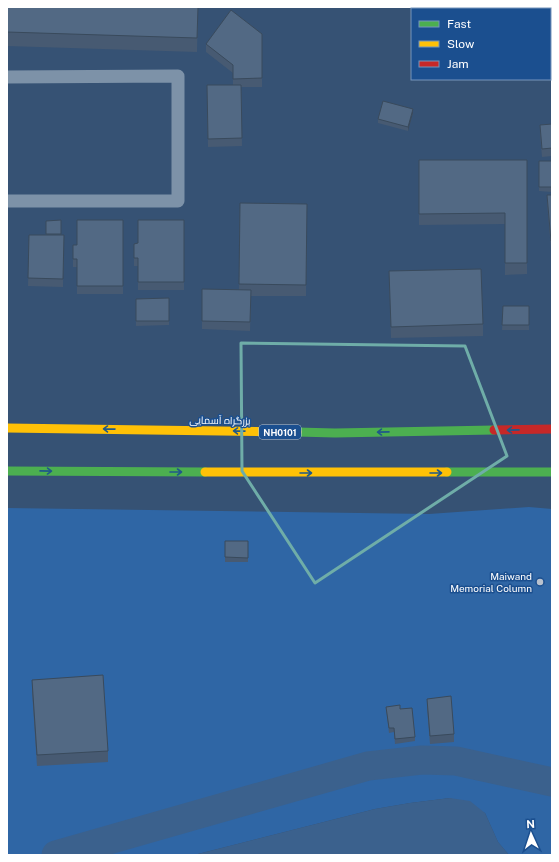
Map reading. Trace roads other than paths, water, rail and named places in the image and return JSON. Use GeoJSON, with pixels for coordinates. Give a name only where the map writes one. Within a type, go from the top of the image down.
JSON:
{"type":"FeatureCollection","features":[{"type":"Feature","properties":{"kind":"highway","name":"بزرگراه آسمایی"},"geometry":{"type":"LineString","coordinates":[[7,428],[335,433],[552,430]]}},
{"type":"Feature","properties":{"kind":"highway"},"geometry":{"type":"LineString","coordinates":[[7,471],[552,472]]}},
{"type":"Feature","properties":{"kind":"lane"},"geometry":{"type":"LineString","coordinates":[[7,77],[178,76],[178,201],[7,201]]}},
{"type":"Feature","properties":{"kind":"waterway"},"geometry":{"type":"LineString","coordinates":[[56,855],[368,766],[422,760],[456,761],[552,782]]}},
{"type":"Feature","properties":{"kind":"place","name":"Maiwand Memorial Column"},"geometry":{"type":"Point","coordinates":[540,582]}}]}
